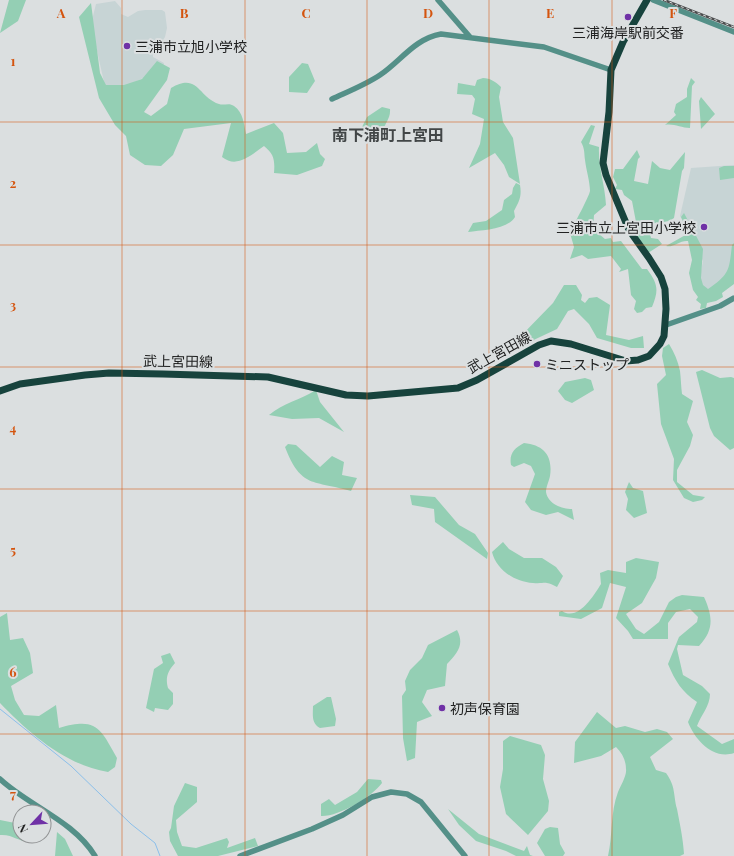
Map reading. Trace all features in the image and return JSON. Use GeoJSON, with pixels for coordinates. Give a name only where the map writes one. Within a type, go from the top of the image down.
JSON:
{"type":"FeatureCollection","features":[{"type":"Feature","properties":{"kind":"main road","name":"武上宮田線"},"geometry":{"type":"LineString","coordinates":[[0,391],[20,384],[109,373],[256,376],[358,396],[443,391],[466,385],[533,348],[551,341],[571,344],[622,360],[642,359],[652,353],[660,344],[666,325],[664,285],[649,258],[629,230],[606,175],[603,163],[609,112],[611,70],[623,42],[647,0]]}},
{"type":"Feature","properties":{"kind":"street"},"geometry":{"type":"LineString","coordinates":[[438,0],[470,37]]}},
{"type":"Feature","properties":{"kind":"street"},"geometry":{"type":"LineString","coordinates":[[654,0],[734,32]]}},
{"type":"Feature","properties":{"kind":"street"},"geometry":{"type":"LineString","coordinates":[[332,99],[379,76],[416,44],[427,38],[446,34],[544,47],[611,70]]}},
{"type":"Feature","properties":{"kind":"street"},"geometry":{"type":"LineString","coordinates":[[666,325],[720,306],[734,298]]}},
{"type":"Feature","properties":{"kind":"street"},"geometry":{"type":"LineString","coordinates":[[0,779],[14,792],[70,829],[95,856]]}},
{"type":"Feature","properties":{"kind":"street"},"geometry":{"type":"LineString","coordinates":[[240,856],[312,829],[352,810],[376,795],[391,792],[407,794],[421,802],[465,856]]}},
{"type":"Feature","properties":{"kind":"shaded area","name":"三浦市立旭小学校"},"geometry":{"type":"Polygon","coordinates":[[[115,1],[121,8],[121,14],[128,17],[138,11],[145,10],[162,10],[165,12],[167,28],[165,37],[153,55],[153,57],[164,63],[163,68],[148,76],[123,87],[106,91],[91,24],[96,4],[115,1]]]}},
{"type":"Feature","properties":{"kind":"shaded area"},"geometry":{"type":"Polygon","coordinates":[[[734,165],[734,274],[708,292],[699,281],[703,261],[680,216],[691,168],[734,165]]]}},
{"type":"Feature","properties":{"kind":"green space"},"geometry":{"type":"Polygon","coordinates":[[[9,0],[26,0],[18,21],[0,33],[9,0]]]}},
{"type":"Feature","properties":{"kind":"green space"},"geometry":{"type":"Polygon","coordinates":[[[91,3],[100,73],[106,85],[124,85],[142,79],[157,61],[170,68],[167,80],[144,112],[151,116],[167,104],[171,88],[180,84],[193,84],[212,101],[232,105],[237,109],[243,118],[246,134],[274,123],[283,133],[287,153],[306,152],[317,143],[320,154],[325,159],[322,166],[297,175],[274,173],[273,158],[264,146],[244,159],[233,162],[228,160],[222,157],[231,123],[184,129],[173,155],[161,166],[145,165],[130,155],[126,136],[115,125],[99,98],[79,17],[91,3]]]}},
{"type":"Feature","properties":{"kind":"green space"},"geometry":{"type":"Polygon","coordinates":[[[302,63],[308,64],[315,81],[307,93],[289,92],[289,77],[302,63]]]}},
{"type":"Feature","properties":{"kind":"green space"},"geometry":{"type":"Polygon","coordinates":[[[483,78],[497,83],[501,87],[499,97],[503,122],[513,138],[520,184],[509,177],[504,165],[495,153],[469,168],[480,144],[484,119],[472,114],[475,99],[472,95],[457,94],[458,83],[475,86],[477,80],[483,78]]]}},
{"type":"Feature","properties":{"kind":"green space"},"geometry":{"type":"Polygon","coordinates":[[[691,78],[695,82],[692,86],[690,128],[665,125],[676,115],[674,112],[676,104],[687,97],[687,89],[691,78]]]}},
{"type":"Feature","properties":{"kind":"green space"},"geometry":{"type":"Polygon","coordinates":[[[701,97],[715,114],[701,129],[699,101],[701,97]]]}},
{"type":"Feature","properties":{"kind":"green space"},"geometry":{"type":"Polygon","coordinates":[[[382,107],[390,109],[389,117],[384,128],[384,134],[367,137],[360,131],[367,117],[382,107]]]}},
{"type":"Feature","properties":{"kind":"green space"},"geometry":{"type":"Polygon","coordinates":[[[591,125],[595,126],[589,144],[599,147],[606,205],[594,215],[593,229],[605,239],[611,238],[613,242],[621,241],[642,269],[647,269],[653,279],[656,287],[656,296],[652,307],[646,308],[642,312],[637,313],[634,309],[636,301],[631,295],[628,269],[619,272],[621,269],[611,256],[588,259],[582,255],[570,259],[574,247],[570,233],[590,191],[584,149],[581,142],[591,125]]]}},
{"type":"Feature","properties":{"kind":"green space"},"geometry":{"type":"Polygon","coordinates":[[[637,150],[640,157],[638,159],[634,181],[648,184],[652,161],[660,168],[670,170],[685,152],[684,168],[682,171],[674,218],[668,221],[648,225],[651,238],[658,239],[662,244],[648,253],[628,225],[636,222],[632,201],[624,195],[622,190],[615,189],[617,185],[613,177],[615,169],[623,169],[637,150]]]}},
{"type":"Feature","properties":{"kind":"green space"},"geometry":{"type":"Polygon","coordinates":[[[724,166],[734,166],[734,178],[720,180],[719,168],[724,166]]]}},
{"type":"Feature","properties":{"kind":"green space"},"geometry":{"type":"Polygon","coordinates":[[[516,183],[520,185],[521,189],[519,202],[514,211],[515,217],[506,225],[494,229],[468,232],[473,223],[486,221],[502,210],[504,200],[512,194],[516,183]]]}},
{"type":"Feature","properties":{"kind":"green space"},"geometry":{"type":"Polygon","coordinates":[[[684,213],[703,249],[701,278],[703,285],[708,289],[721,279],[727,271],[732,245],[734,243],[734,284],[722,293],[723,297],[716,301],[707,303],[706,308],[700,309],[701,304],[696,300],[698,297],[693,290],[689,273],[692,260],[688,241],[666,246],[689,233],[681,217],[684,213]]]}},
{"type":"Feature","properties":{"kind":"green space"},"geometry":{"type":"Polygon","coordinates":[[[564,285],[576,285],[582,295],[581,300],[585,303],[589,298],[597,297],[610,305],[606,335],[629,340],[643,336],[644,348],[631,348],[597,338],[589,324],[574,309],[568,311],[557,329],[523,345],[518,339],[553,303],[564,285]]]}},
{"type":"Feature","properties":{"kind":"green space"},"geometry":{"type":"Polygon","coordinates":[[[669,344],[676,357],[679,367],[682,394],[693,401],[687,422],[693,435],[690,446],[677,470],[677,482],[693,495],[705,497],[702,500],[693,502],[684,498],[673,480],[674,459],[661,424],[657,384],[666,375],[662,356],[663,348],[669,344]]]}},
{"type":"Feature","properties":{"kind":"green space"},"geometry":{"type":"Polygon","coordinates":[[[702,370],[720,378],[734,378],[734,448],[730,450],[714,436],[710,428],[696,372],[702,370]]]}},
{"type":"Feature","properties":{"kind":"green space"},"geometry":{"type":"Polygon","coordinates":[[[585,378],[591,380],[594,390],[572,403],[565,400],[558,391],[565,382],[585,378]]]}},
{"type":"Feature","properties":{"kind":"green space"},"geometry":{"type":"Polygon","coordinates":[[[316,390],[320,402],[344,432],[319,418],[292,419],[269,415],[280,407],[316,390]]]}},
{"type":"Feature","properties":{"kind":"green space"},"geometry":{"type":"Polygon","coordinates":[[[524,443],[537,446],[546,453],[551,469],[546,490],[547,496],[552,503],[564,508],[572,509],[574,520],[558,512],[546,515],[531,510],[525,502],[535,474],[531,466],[524,463],[514,467],[511,465],[513,452],[517,447],[524,443]]]}},
{"type":"Feature","properties":{"kind":"green space"},"geometry":{"type":"Polygon","coordinates":[[[288,444],[296,445],[320,467],[332,456],[344,462],[342,475],[357,478],[351,491],[310,481],[303,476],[291,460],[285,447],[288,444]]]}},
{"type":"Feature","properties":{"kind":"green space"},"geometry":{"type":"Polygon","coordinates":[[[629,482],[633,488],[643,491],[647,513],[634,518],[626,510],[628,499],[625,492],[629,482]]]}},
{"type":"Feature","properties":{"kind":"green space"},"geometry":{"type":"Polygon","coordinates":[[[410,495],[435,497],[459,525],[475,534],[488,553],[487,559],[435,522],[434,509],[412,505],[410,495]]]}},
{"type":"Feature","properties":{"kind":"green space"},"geometry":{"type":"Polygon","coordinates":[[[503,542],[509,549],[524,558],[542,558],[556,567],[563,576],[557,587],[547,583],[526,582],[507,574],[497,564],[492,552],[503,542]]]}},
{"type":"Feature","properties":{"kind":"green space"},"geometry":{"type":"Polygon","coordinates":[[[636,558],[659,562],[656,578],[642,603],[626,614],[636,629],[644,634],[659,622],[669,602],[676,597],[682,595],[704,597],[709,611],[710,629],[699,646],[678,645],[677,649],[683,675],[702,686],[710,694],[707,706],[697,726],[722,744],[734,739],[734,753],[719,754],[712,751],[700,742],[688,722],[697,702],[680,686],[673,676],[668,664],[679,637],[697,622],[698,617],[690,609],[676,612],[668,623],[668,639],[633,639],[616,618],[626,587],[610,583],[602,608],[581,619],[559,616],[559,612],[574,613],[585,606],[601,584],[600,573],[608,570],[626,573],[626,562],[636,558]]]}},
{"type":"Feature","properties":{"kind":"green space"},"geometry":{"type":"Polygon","coordinates":[[[7,613],[10,640],[23,638],[30,653],[33,673],[11,686],[15,700],[24,715],[39,716],[56,705],[59,728],[82,724],[90,725],[96,728],[106,739],[117,758],[115,767],[108,772],[92,768],[63,755],[36,736],[0,703],[0,617],[7,613]]]}},
{"type":"Feature","properties":{"kind":"green space"},"geometry":{"type":"Polygon","coordinates":[[[457,630],[460,644],[457,652],[447,664],[445,686],[427,690],[422,702],[432,716],[417,722],[415,758],[407,761],[403,738],[402,696],[406,690],[405,681],[410,670],[422,658],[428,645],[457,630]]]}},
{"type":"Feature","properties":{"kind":"green space"},"geometry":{"type":"Polygon","coordinates":[[[170,653],[175,663],[169,672],[167,681],[168,688],[173,693],[173,704],[168,710],[155,708],[154,712],[146,708],[154,669],[163,663],[161,656],[170,653]]]}},
{"type":"Feature","properties":{"kind":"green space"},"geometry":{"type":"Polygon","coordinates":[[[327,697],[331,697],[336,719],[335,726],[320,728],[314,721],[313,706],[327,697]]]}},
{"type":"Feature","properties":{"kind":"green space"},"geometry":{"type":"Polygon","coordinates":[[[597,712],[616,728],[625,726],[645,732],[657,729],[667,732],[673,739],[650,757],[656,770],[666,773],[671,782],[674,791],[684,854],[680,856],[608,856],[615,800],[626,771],[622,754],[616,747],[601,756],[574,763],[575,742],[597,712]]]}},
{"type":"Feature","properties":{"kind":"green space"},"geometry":{"type":"Polygon","coordinates":[[[510,736],[541,745],[545,755],[543,779],[549,801],[548,811],[528,835],[506,814],[500,787],[503,769],[503,741],[510,736]]]}},
{"type":"Feature","properties":{"kind":"green space"},"geometry":{"type":"Polygon","coordinates":[[[368,779],[381,780],[382,783],[363,800],[345,810],[321,816],[321,804],[329,799],[335,805],[357,792],[368,779]]]}},
{"type":"Feature","properties":{"kind":"green space"},"geometry":{"type":"Polygon","coordinates":[[[185,783],[197,787],[197,802],[176,820],[177,832],[182,846],[196,848],[227,838],[229,842],[227,848],[255,838],[258,846],[218,856],[178,856],[170,841],[169,832],[171,828],[174,806],[185,783]]]}},
{"type":"Feature","properties":{"kind":"green space"},"geometry":{"type":"Polygon","coordinates":[[[448,809],[479,834],[524,851],[527,846],[530,855],[533,856],[516,856],[476,841],[459,825],[448,809]]]}},
{"type":"Feature","properties":{"kind":"green space"},"geometry":{"type":"Polygon","coordinates":[[[0,820],[12,822],[12,837],[0,835],[0,820]]]}},
{"type":"Feature","properties":{"kind":"green space"},"geometry":{"type":"Polygon","coordinates":[[[550,827],[558,828],[560,844],[565,853],[563,856],[545,856],[537,843],[545,829],[550,827]]]}},
{"type":"Feature","properties":{"kind":"green space"},"geometry":{"type":"Polygon","coordinates":[[[57,832],[65,839],[73,856],[55,856],[57,832]]]}},
{"type":"Feature","properties":{"kind":"waterway"},"geometry":{"type":"LineString","coordinates":[[0,709],[71,766],[131,824],[155,843],[160,856]]}},
{"type":"Feature","properties":{"kind":"railway"},"geometry":{"type":"LineString","coordinates":[[664,0],[734,27]]}},
{"type":"Feature","properties":{"kind":"place","name":"三浦海岸駅前交番"},"geometry":{"type":"Point","coordinates":[628,17]}},
{"type":"Feature","properties":{"kind":"place","name":"三浦市立旭小学校"},"geometry":{"type":"Point","coordinates":[127,46]}},
{"type":"Feature","properties":{"kind":"place","name":"三浦市立上宮田小学校"},"geometry":{"type":"Point","coordinates":[704,227]}},
{"type":"Feature","properties":{"kind":"place","name":"ミニストップ"},"geometry":{"type":"Point","coordinates":[537,364]}},
{"type":"Feature","properties":{"kind":"place","name":"初声保育園"},"geometry":{"type":"Point","coordinates":[442,708]}},
{"type":"Feature","properties":{"kind":"district","name":"南下浦町上宮田"},"geometry":{"type":"Point","coordinates":[388,134]}}]}
